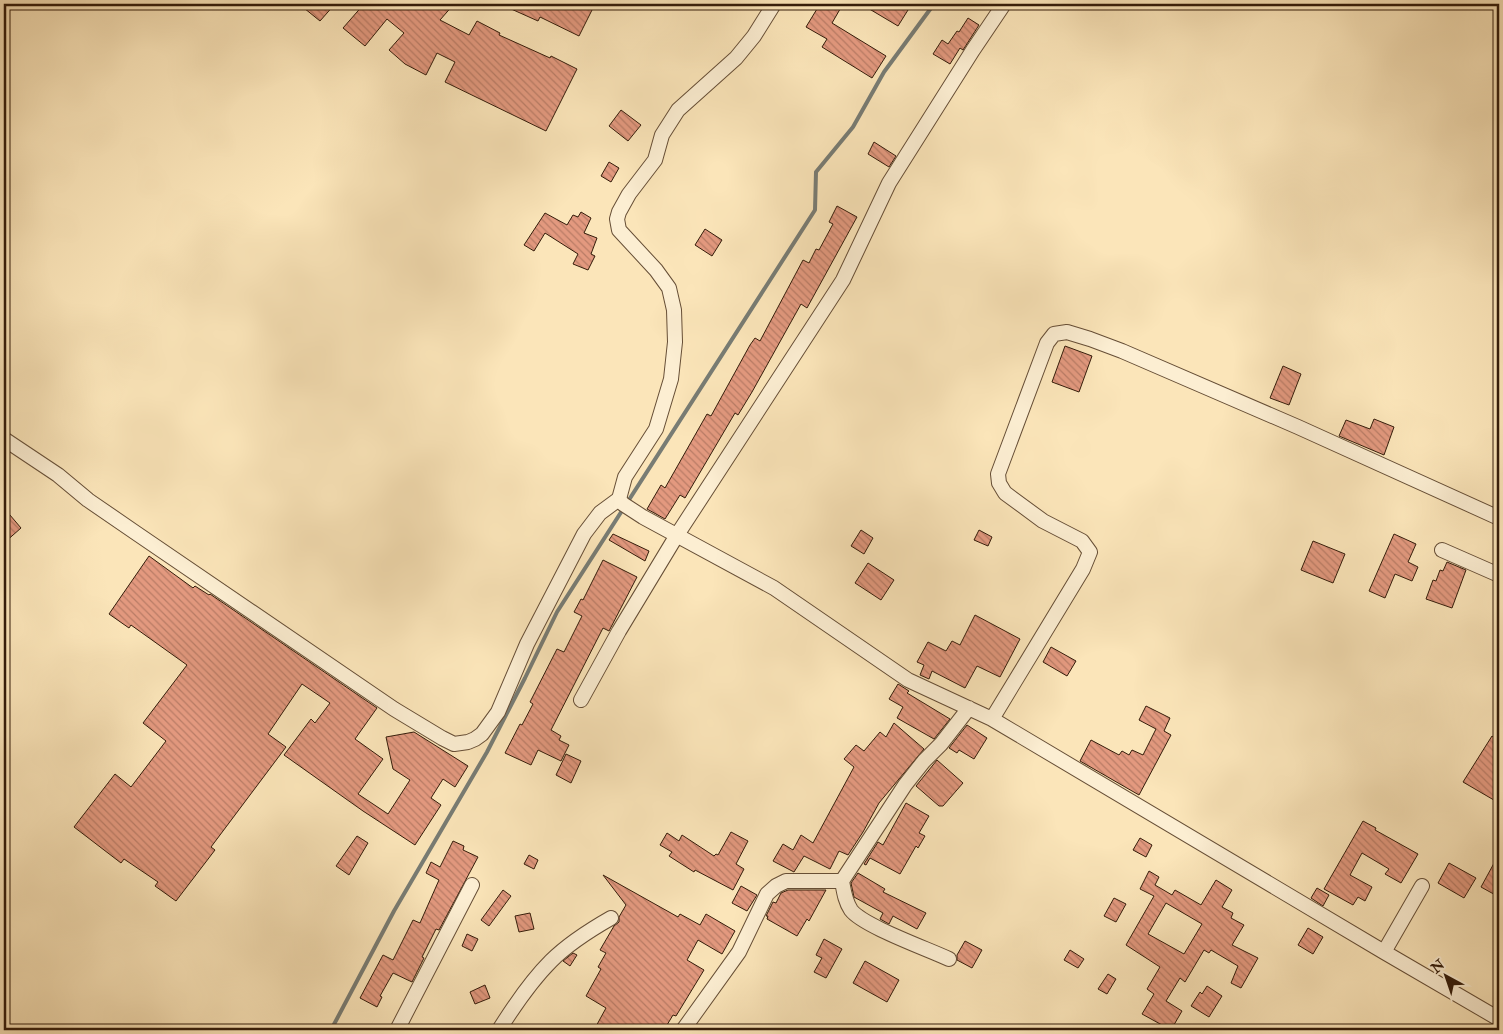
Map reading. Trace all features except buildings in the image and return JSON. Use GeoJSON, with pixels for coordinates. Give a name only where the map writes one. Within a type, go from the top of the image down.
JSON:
{"type":"FeatureCollection","features":[{"type":"Feature","properties":{"kind":"street"},"geometry":{"type":"LineString","coordinates":[[621,501],[625,477],[656,429],[671,378],[675,342],[674,310],[669,288],[656,270],[619,230],[617,219],[619,212],[629,194],[655,160],[662,135],[678,110],[736,58],[754,36],[774,4]]}},
{"type":"Feature","properties":{"kind":"street"},"geometry":{"type":"LineString","coordinates":[[581,700],[618,630],[677,535],[843,280],[889,183],[1004,4]]}},
{"type":"Feature","properties":{"kind":"street"},"geometry":{"type":"LineString","coordinates":[[992,719],[1083,569],[1090,552],[1082,541],[1043,521],[1005,493],[999,483],[998,474],[1022,406],[1047,343],[1054,334],[1066,332],[1122,351],[1298,427],[1499,518]]}},
{"type":"Feature","properties":{"kind":"street"},"geometry":{"type":"LineString","coordinates":[[4,440],[58,475],[88,500],[394,709],[454,744],[468,742],[482,734],[498,712],[527,644],[584,534],[600,513],[621,501]]}},
{"type":"Feature","properties":{"kind":"street"},"geometry":{"type":"LineString","coordinates":[[621,501],[643,517],[774,588],[908,680],[992,719],[1499,1019]]}},
{"type":"Feature","properties":{"kind":"street"},"geometry":{"type":"LineString","coordinates":[[1442,550],[1499,575]]}},
{"type":"Feature","properties":{"kind":"street"},"geometry":{"type":"LineString","coordinates":[[949,959],[891,934],[857,916],[844,897],[842,881],[905,785],[924,761],[941,744],[968,708]]}},
{"type":"Feature","properties":{"kind":"street"},"geometry":{"type":"LineString","coordinates":[[682,1030],[738,952],[767,894],[776,886],[786,882],[842,881]]}},
{"type":"Feature","properties":{"kind":"street"},"geometry":{"type":"LineString","coordinates":[[397,1030],[472,885]]}},
{"type":"Feature","properties":{"kind":"street"},"geometry":{"type":"LineString","coordinates":[[1384,952],[1422,886]]}},
{"type":"Feature","properties":{"kind":"street"},"geometry":{"type":"LineString","coordinates":[[500,1030],[508,1016],[552,960],[589,930],[611,918]]}},
{"type":"Feature","properties":{"kind":"waterway"},"geometry":{"type":"LineString","coordinates":[[331,1030],[394,911],[487,752],[557,612],[815,210],[816,172],[853,127],[884,72],[934,4]]}}]}
